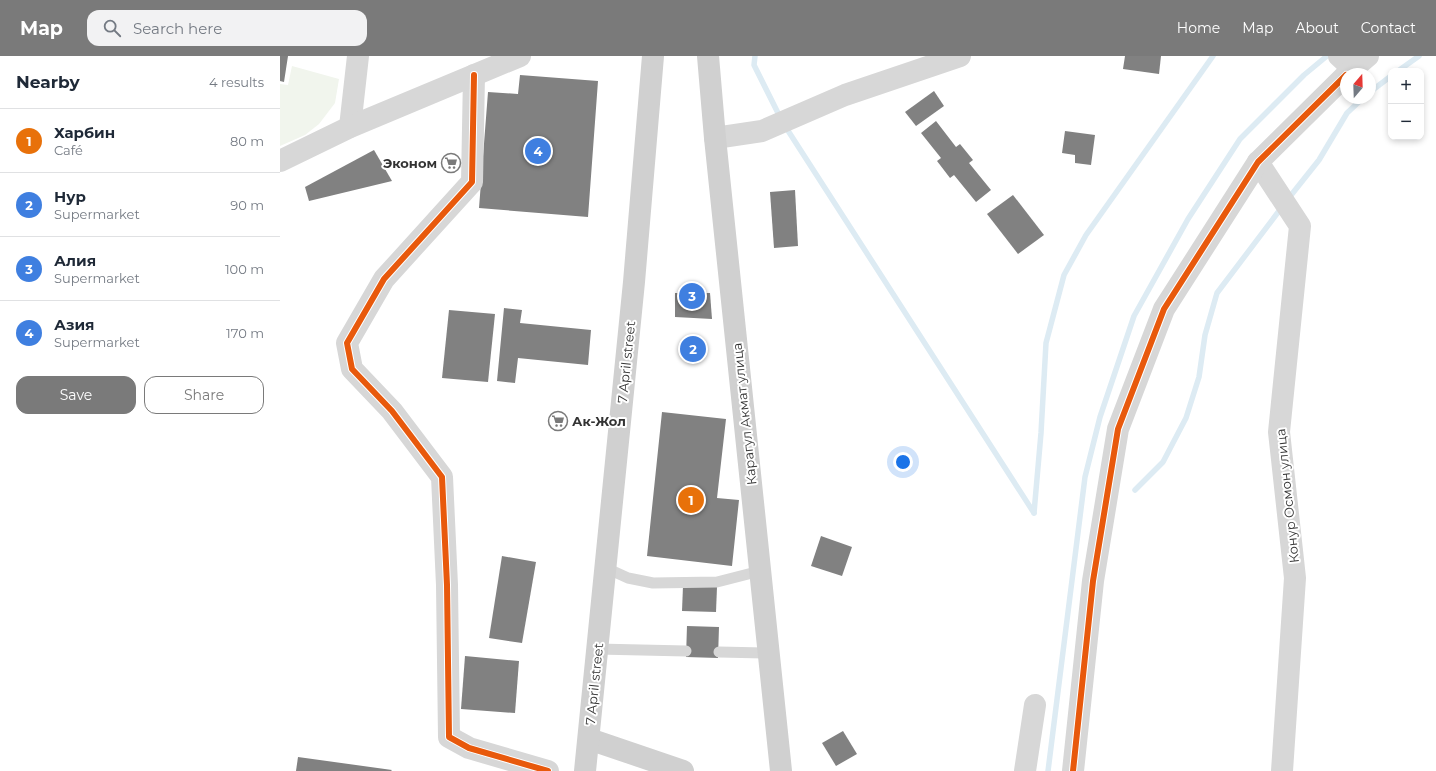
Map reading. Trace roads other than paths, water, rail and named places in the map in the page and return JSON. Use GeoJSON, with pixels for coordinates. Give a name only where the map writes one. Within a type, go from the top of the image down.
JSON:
{"type":"FeatureCollection","features":[{"type":"Feature","properties":{"kind":"street"},"geometry":{"type":"LineString","coordinates":[[350,127],[358,56]]}},
{"type":"Feature","properties":{"kind":"street"},"geometry":{"type":"LineString","coordinates":[[280,161],[350,127],[520,56]]}},
{"type":"Feature","properties":{"kind":"street","name":"7 April street"},"geometry":{"type":"LineString","coordinates":[[586,771],[634,282],[653,56]]}},
{"type":"Feature","properties":{"kind":"street","name":"Карагул Акмат улица"},"geometry":{"type":"LineString","coordinates":[[708,56],[715,138],[781,771]]}},
{"type":"Feature","properties":{"kind":"street"},"geometry":{"type":"LineString","coordinates":[[715,138],[762,131],[844,95],[960,56]]}},
{"type":"Feature","properties":{"kind":"street"},"geometry":{"type":"LineString","coordinates":[[1073,771],[1093,581],[1118,429],[1164,309],[1258,162],[1350,66]]}},
{"type":"Feature","properties":{"kind":"street"},"geometry":{"type":"LineString","coordinates":[[474,75],[472,182],[384,279],[347,343],[352,369],[392,410],[442,477],[447,585],[449,737],[469,748],[548,771]]}},
{"type":"Feature","properties":{"kind":"street","name":"Конур Осмон улица"},"geometry":{"type":"LineString","coordinates":[[1258,162],[1300,226],[1279,432],[1295,578],[1282,771]]}},
{"type":"Feature","properties":{"kind":"street"},"geometry":{"type":"LineString","coordinates":[[1025,771],[1035,704]]}},
{"type":"Feature","properties":{"kind":"street"},"geometry":{"type":"LineString","coordinates":[[589,738],[683,771]]}},
{"type":"Feature","properties":{"kind":"lane"},"geometry":{"type":"LineString","coordinates":[[606,568],[628,578],[654,583],[717,582],[760,572]]}},
{"type":"Feature","properties":{"kind":"lane"},"geometry":{"type":"LineString","coordinates":[[598,649],[686,651]]}},
{"type":"Feature","properties":{"kind":"lane"},"geometry":{"type":"LineString","coordinates":[[719,652],[769,653]]}},
{"type":"Feature","properties":{"kind":"waterway"},"geometry":{"type":"LineString","coordinates":[[755,56],[754,65],[781,119]]}},
{"type":"Feature","properties":{"kind":"waterway"},"geometry":{"type":"LineString","coordinates":[[1034,513],[1041,433],[1046,343],[1064,275],[1086,235],[1213,56]]}},
{"type":"Feature","properties":{"kind":"waterway"},"geometry":{"type":"LineString","coordinates":[[1048,771],[1085,477],[1100,417],[1134,316],[1188,219],[1240,139],[1304,75],[1327,56]]}},
{"type":"Feature","properties":{"kind":"waterway"},"geometry":{"type":"LineString","coordinates":[[1402,68],[1419,56]]}},
{"type":"Feature","properties":{"kind":"waterway"},"geometry":{"type":"LineString","coordinates":[[1376,87],[1388,78]]}},
{"type":"Feature","properties":{"kind":"waterway"},"geometry":{"type":"LineString","coordinates":[[1288,199],[1319,160],[1347,113],[1357,104]]}},
{"type":"Feature","properties":{"kind":"waterway"},"geometry":{"type":"LineString","coordinates":[[785,126],[1034,513]]}},
{"type":"Feature","properties":{"kind":"waterway"},"geometry":{"type":"LineString","coordinates":[[1135,490],[1163,462],[1186,418],[1199,377],[1205,335],[1217,293],[1282,207]]}},
{"type":"Feature","properties":{"kind":"place","name":"Азия"},"geometry":{"type":"Point","coordinates":[538,151]}},
{"type":"Feature","properties":{"kind":"place","name":"Эконом"},"geometry":{"type":"Point","coordinates":[451,163]}},
{"type":"Feature","properties":{"kind":"place","name":"Алия"},"geometry":{"type":"Point","coordinates":[692,296]}},
{"type":"Feature","properties":{"kind":"place","name":"Нур"},"geometry":{"type":"Point","coordinates":[693,349]}},
{"type":"Feature","properties":{"kind":"place","name":"Ак-Жол"},"geometry":{"type":"Point","coordinates":[558,421]}},
{"type":"Feature","properties":{"kind":"place","name":"Харбин"},"geometry":{"type":"Point","coordinates":[691,500]}}]}
